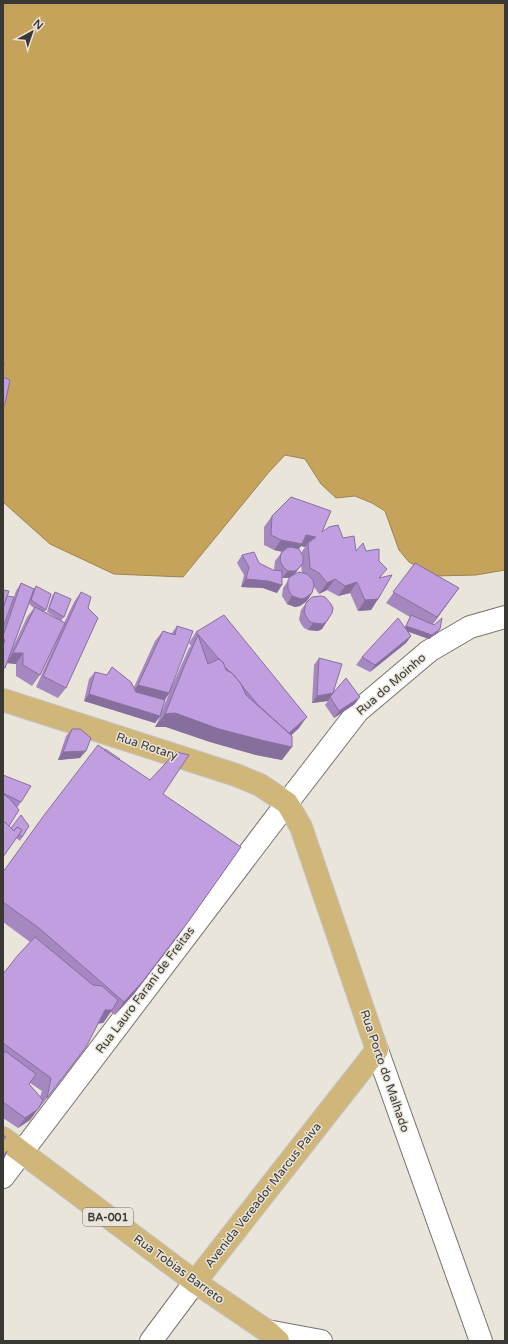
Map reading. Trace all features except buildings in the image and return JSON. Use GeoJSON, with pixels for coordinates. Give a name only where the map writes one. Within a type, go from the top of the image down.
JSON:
{"type":"FeatureCollection","features":[{"type":"Feature","properties":{"kind":"main road","name":"Rua Rotary"},"geometry":{"type":"LineString","coordinates":[[3,700],[236,774],[260,785],[287,803]]}},
{"type":"Feature","properties":{"kind":"main road","name":"Rua Porto do Malhado"},"geometry":{"type":"LineString","coordinates":[[287,803],[301,827],[377,1050]]}},
{"type":"Feature","properties":{"kind":"main road","name":"Avenida Vereador Marcus Paiva"},"geometry":{"type":"LineString","coordinates":[[195,1282],[377,1050]]}},
{"type":"Feature","properties":{"kind":"main road","name":"Rua Tobias Barreto"},"geometry":{"type":"LineString","coordinates":[[3,1138],[195,1282],[273,1336]]}},
{"type":"Feature","properties":{"kind":"street","name":"Rua do Moinho"},"geometry":{"type":"LineString","coordinates":[[287,803],[358,711],[429,651],[470,627],[505,617]]}},
{"type":"Feature","properties":{"kind":"street","name":"Rua Lauro Farani de Freitas"},"geometry":{"type":"LineString","coordinates":[[3,1177],[287,803]]}},
{"type":"Feature","properties":{"kind":"street","name":"Rua Porto do Malhado"},"geometry":{"type":"LineString","coordinates":[[377,1050],[481,1341]]}},
{"type":"Feature","properties":{"kind":"street","name":"Avenida Vereador Marcus Paiva"},"geometry":{"type":"LineString","coordinates":[[151,1341],[195,1282]]}},
{"type":"Feature","properties":{"kind":"street"},"geometry":{"type":"LineString","coordinates":[[273,1336],[320,1341]]}},
{"type":"Feature","properties":{"kind":"shaded area"},"geometry":{"type":"Polygon","coordinates":[[[3,3],[505,3],[505,570],[476,575],[434,576],[409,562],[399,550],[385,511],[372,503],[355,496],[336,498],[321,484],[305,459],[285,455],[269,472],[183,577],[114,574],[50,544],[3,502],[3,3]]]}}]}
